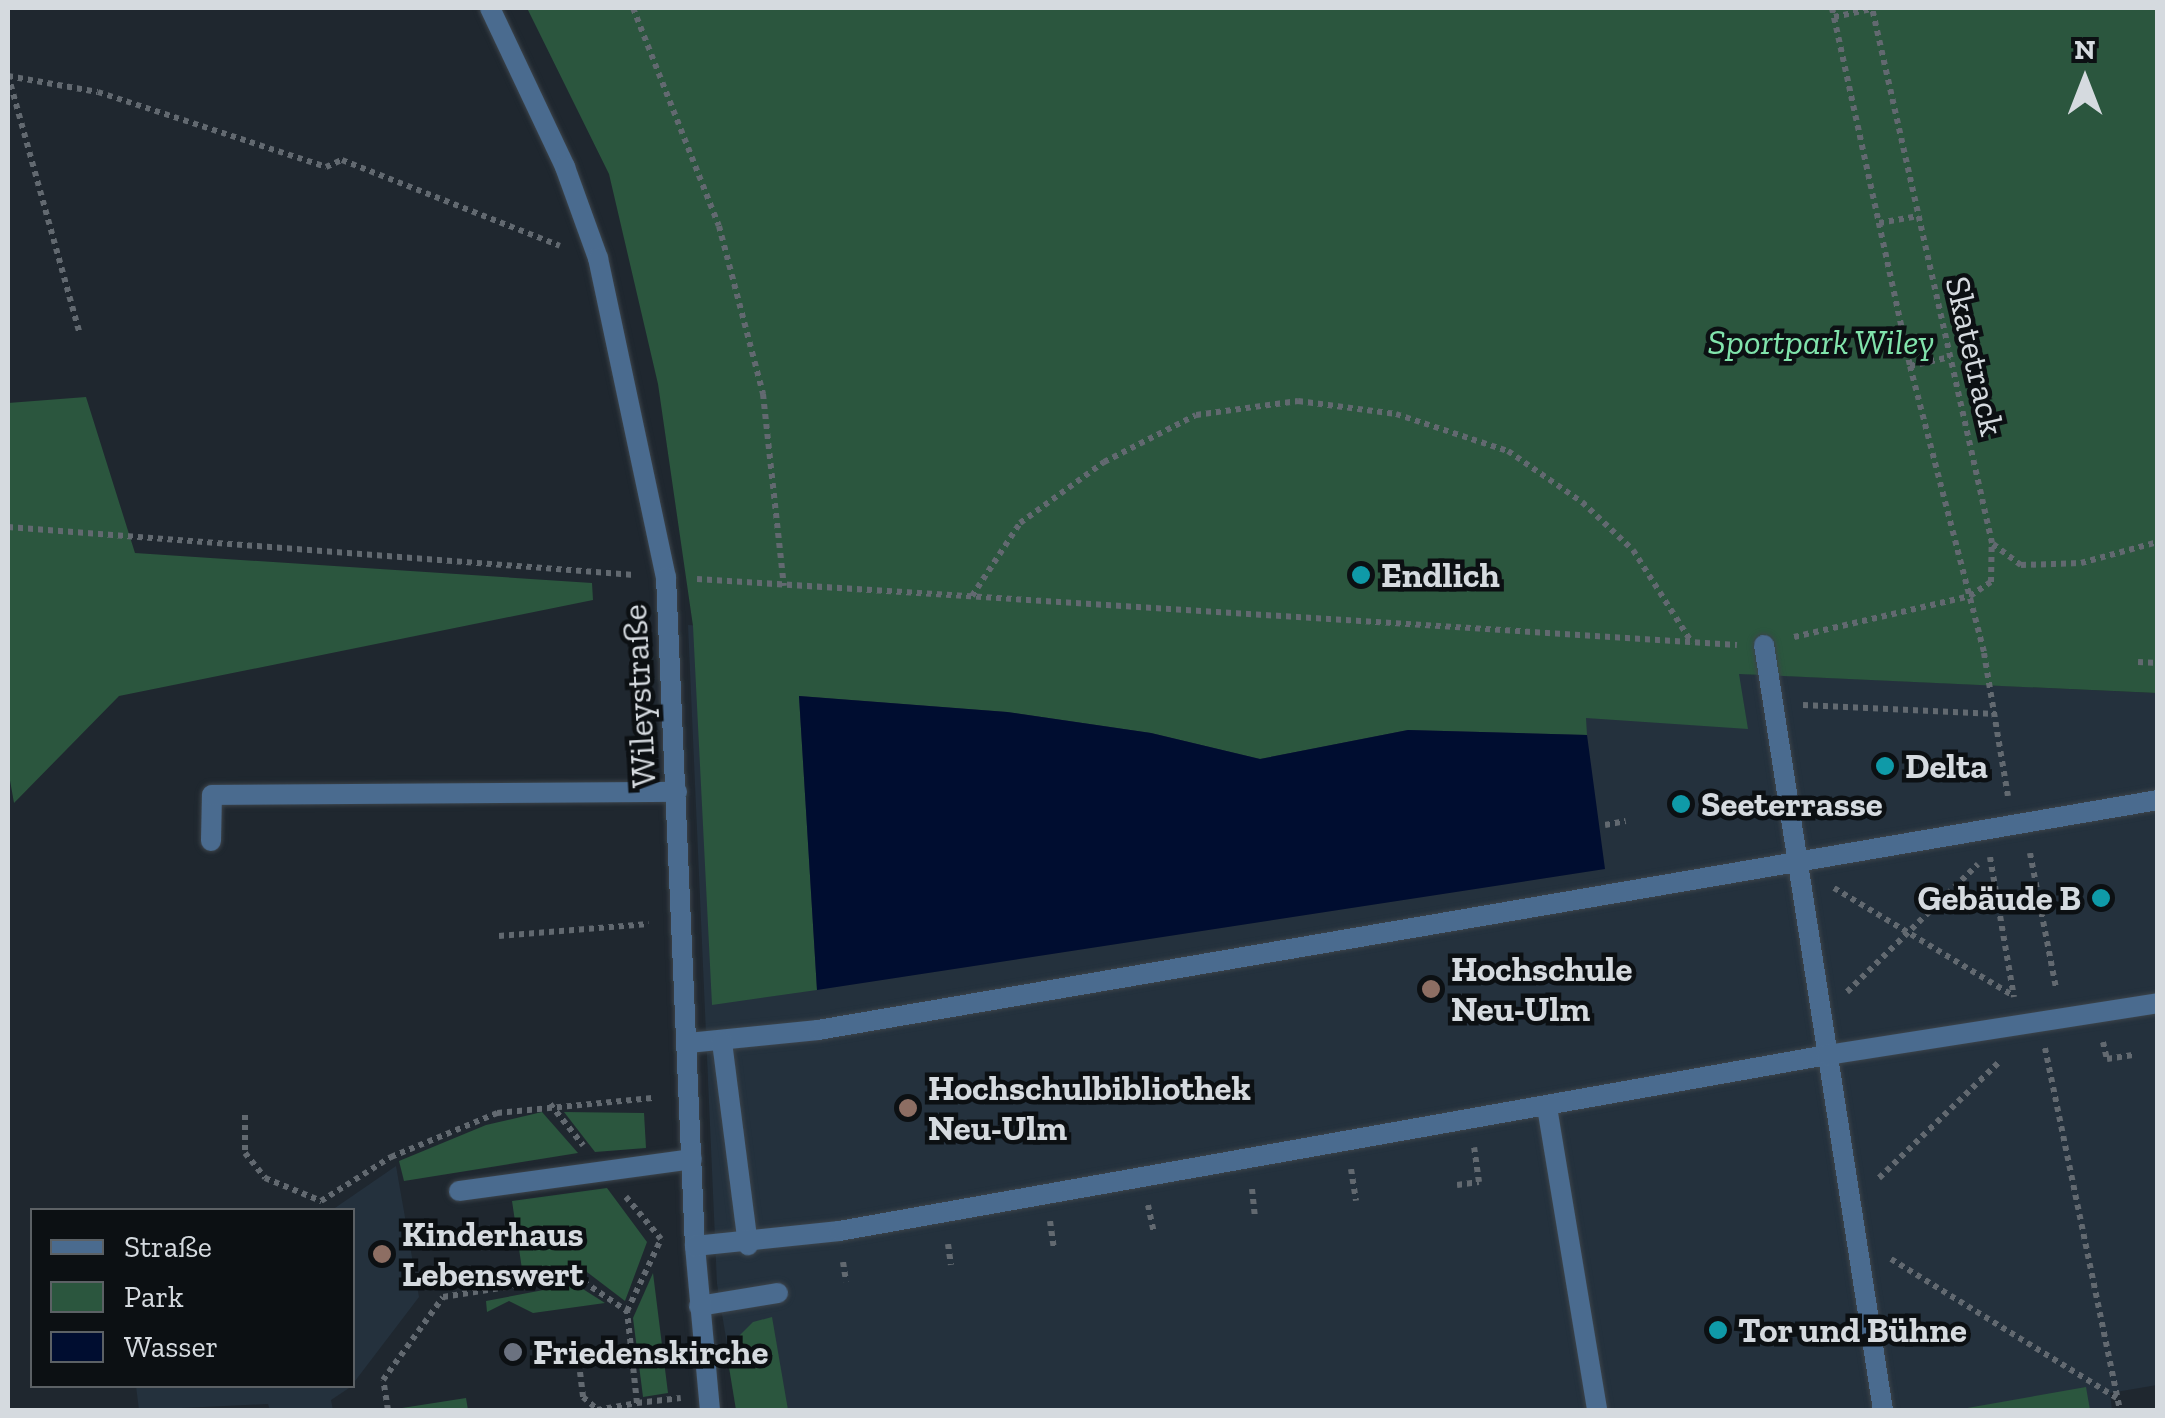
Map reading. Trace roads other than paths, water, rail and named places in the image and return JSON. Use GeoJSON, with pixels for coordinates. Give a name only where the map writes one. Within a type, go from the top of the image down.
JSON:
{"type":"FeatureCollection","features":[{"type":"Feature","properties":{"kind":"street","name":"Wileystraße"},"geometry":{"type":"LineString","coordinates":[[490,8],[565,167],[598,258],[666,577],[695,1246],[709,1403]]}},
{"type":"Feature","properties":{"kind":"street"},"geometry":{"type":"LineString","coordinates":[[1764,644],[1794,864],[1883,1410]]}},
{"type":"Feature","properties":{"kind":"street"},"geometry":{"type":"LineString","coordinates":[[210,841],[212,796],[677,792]]}},
{"type":"Feature","properties":{"kind":"street"},"geometry":{"type":"LineString","coordinates":[[688,1043],[722,1042],[2158,800]]}},
{"type":"Feature","properties":{"kind":"street"},"geometry":{"type":"LineString","coordinates":[[695,1246],[748,1244],[1470,1121],[1827,1055],[2158,1003]]}},
{"type":"Feature","properties":{"kind":"street"},"geometry":{"type":"LineString","coordinates":[[722,1042],[748,1244]]}},
{"type":"Feature","properties":{"kind":"street"},"geometry":{"type":"LineString","coordinates":[[1548,1106],[1596,1410]]}},
{"type":"Feature","properties":{"kind":"street"},"geometry":{"type":"LineString","coordinates":[[458,1191],[692,1159]]}},
{"type":"Feature","properties":{"kind":"street"},"geometry":{"type":"LineString","coordinates":[[699,1306],[778,1294]]}},
{"type":"Feature","properties":{"kind":"water"},"geometry":{"type":"Polygon","coordinates":[[[799,696],[1007,712],[1151,733],[1260,759],[1408,730],[1587,735],[1605,869],[817,990],[799,696]]]}},
{"type":"Feature","properties":{"kind":"place","name":"Endlich"},"geometry":{"type":"Point","coordinates":[1361,575]}},
{"type":"Feature","properties":{"kind":"place","name":"Delta"},"geometry":{"type":"Point","coordinates":[1885,766]}},
{"type":"Feature","properties":{"kind":"place","name":"Seeterrasse"},"geometry":{"type":"Point","coordinates":[1681,804]}},
{"type":"Feature","properties":{"kind":"place","name":"Gebäude B"},"geometry":{"type":"Point","coordinates":[2101,898]}},
{"type":"Feature","properties":{"kind":"place","name":"Hochschule Neu-Ulm"},"geometry":{"type":"Point","coordinates":[1431,989]}},
{"type":"Feature","properties":{"kind":"place","name":"Hochschulbibliothek Neu-Ulm"},"geometry":{"type":"Point","coordinates":[908,1108]}},
{"type":"Feature","properties":{"kind":"place","name":"Kinderhaus Lebenswert"},"geometry":{"type":"Point","coordinates":[382,1254]}},
{"type":"Feature","properties":{"kind":"place","name":"Tor und Bühne"},"geometry":{"type":"Point","coordinates":[1718,1330]}},
{"type":"Feature","properties":{"kind":"place","name":"Friedenskirche"},"geometry":{"type":"Point","coordinates":[513,1352]}},
{"type":"Feature","properties":{"kind":"park label","name":"Sportpark Wiley"},"geometry":{"type":"Point","coordinates":[1821,342]}}]}
